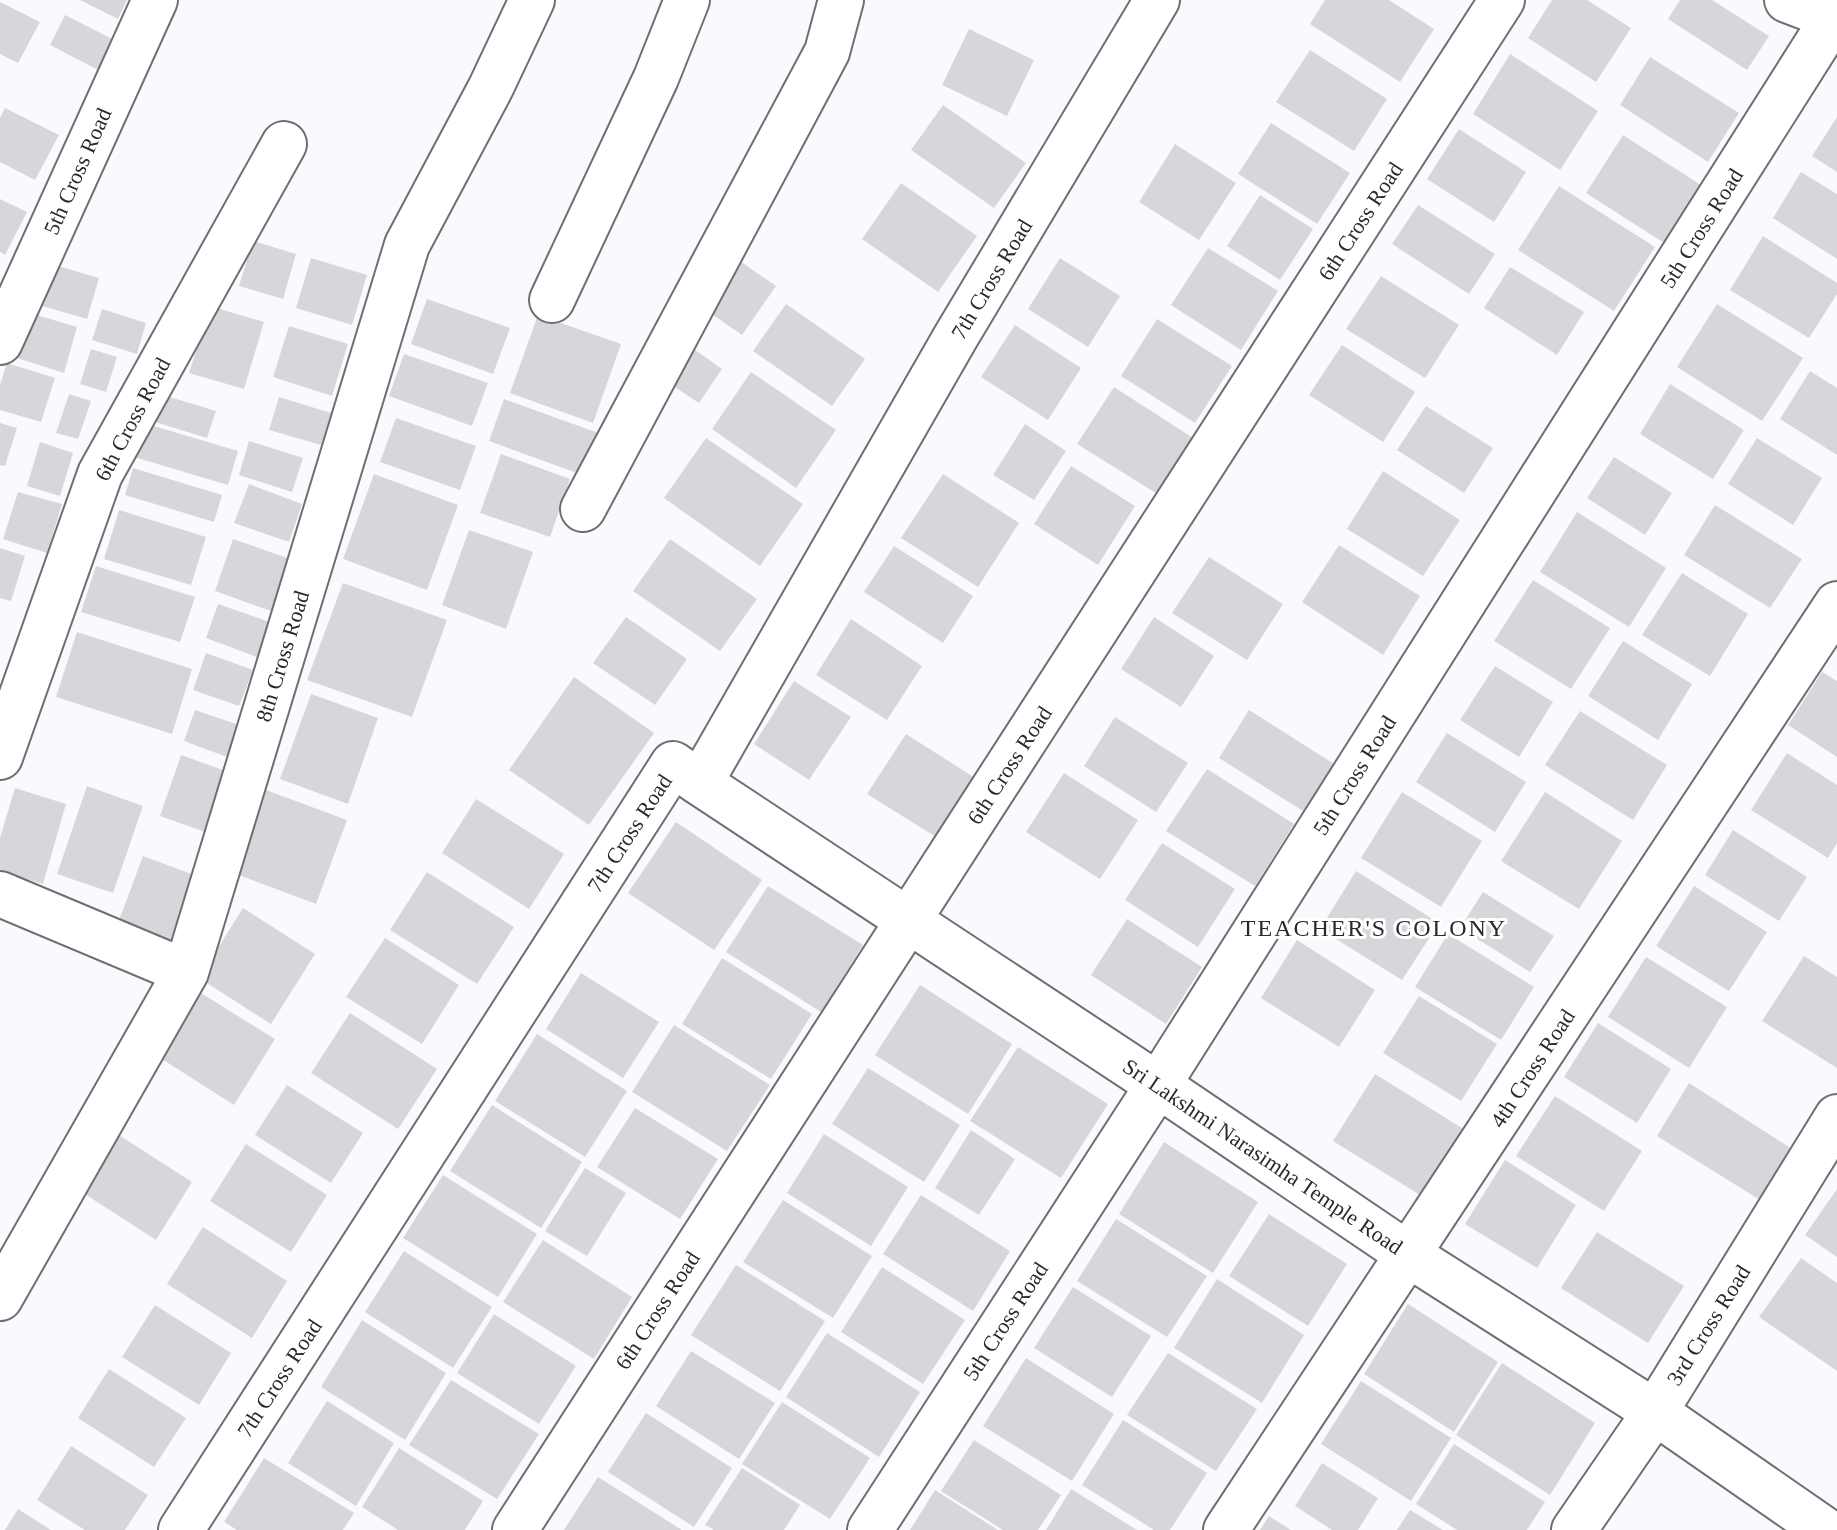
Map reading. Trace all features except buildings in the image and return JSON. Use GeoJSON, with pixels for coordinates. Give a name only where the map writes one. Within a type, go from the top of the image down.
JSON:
{"type":"FeatureCollection","features":[{"type":"Feature","properties":{"kind":"street","name":"5th Cross Road"},"geometry":{"type":"LineString","coordinates":[[0,342],[155,0]]}},
{"type":"Feature","properties":{"kind":"street","name":"8th Cross Road"},"geometry":{"type":"LineString","coordinates":[[0,1298],[186,972],[407,245],[491,87],[532,0]]}},
{"type":"Feature","properties":{"kind":"street"},"geometry":{"type":"LineString","coordinates":[[552,300],[656,78],[687,0]]}},
{"type":"Feature","properties":{"kind":"street"},"geometry":{"type":"LineString","coordinates":[[583,509],[827,52],[841,0]]}},
{"type":"Feature","properties":{"kind":"street","name":"7th Cross Road"},"geometry":{"type":"LineString","coordinates":[[181,1530],[673,764],[700,783],[955,338],[1157,0]]}},
{"type":"Feature","properties":{"kind":"street","name":"6th Cross Road"},"geometry":{"type":"LineString","coordinates":[[515,1530],[1502,0]]}},
{"type":"Feature","properties":{"kind":"street"},"geometry":{"type":"LineString","coordinates":[[1787,0],[1836,16]]}},
{"type":"Feature","properties":{"kind":"street","name":"5th Cross Road"},"geometry":{"type":"LineString","coordinates":[[870,1530],[1158,1085],[1836,16]]}},
{"type":"Feature","properties":{"kind":"street","name":"6th Cross Road"},"geometry":{"type":"LineString","coordinates":[[0,757],[100,474],[284,144]]}},
{"type":"Feature","properties":{"kind":"street","name":"4th Cross Road"},"geometry":{"type":"LineString","coordinates":[[1226,1530],[1837,604]]}},
{"type":"Feature","properties":{"kind":"street","name":"Sri Lakshmi Narasimha Temple Road"},"geometry":{"type":"LineString","coordinates":[[700,783],[1158,1085],[1409,1255],[1655,1412],[1825,1530]]}},
{"type":"Feature","properties":{"kind":"street"},"geometry":{"type":"LineString","coordinates":[[0,894],[186,972]]}},
{"type":"Feature","properties":{"kind":"street","name":"3rd Cross Road"},"geometry":{"type":"LineString","coordinates":[[1574,1530],[1655,1412],[1837,1117]]}},
{"type":"Feature","properties":{"kind":"district","name":"TEACHER'S COLONY"},"geometry":{"type":"Point","coordinates":[1374,928]}}]}
